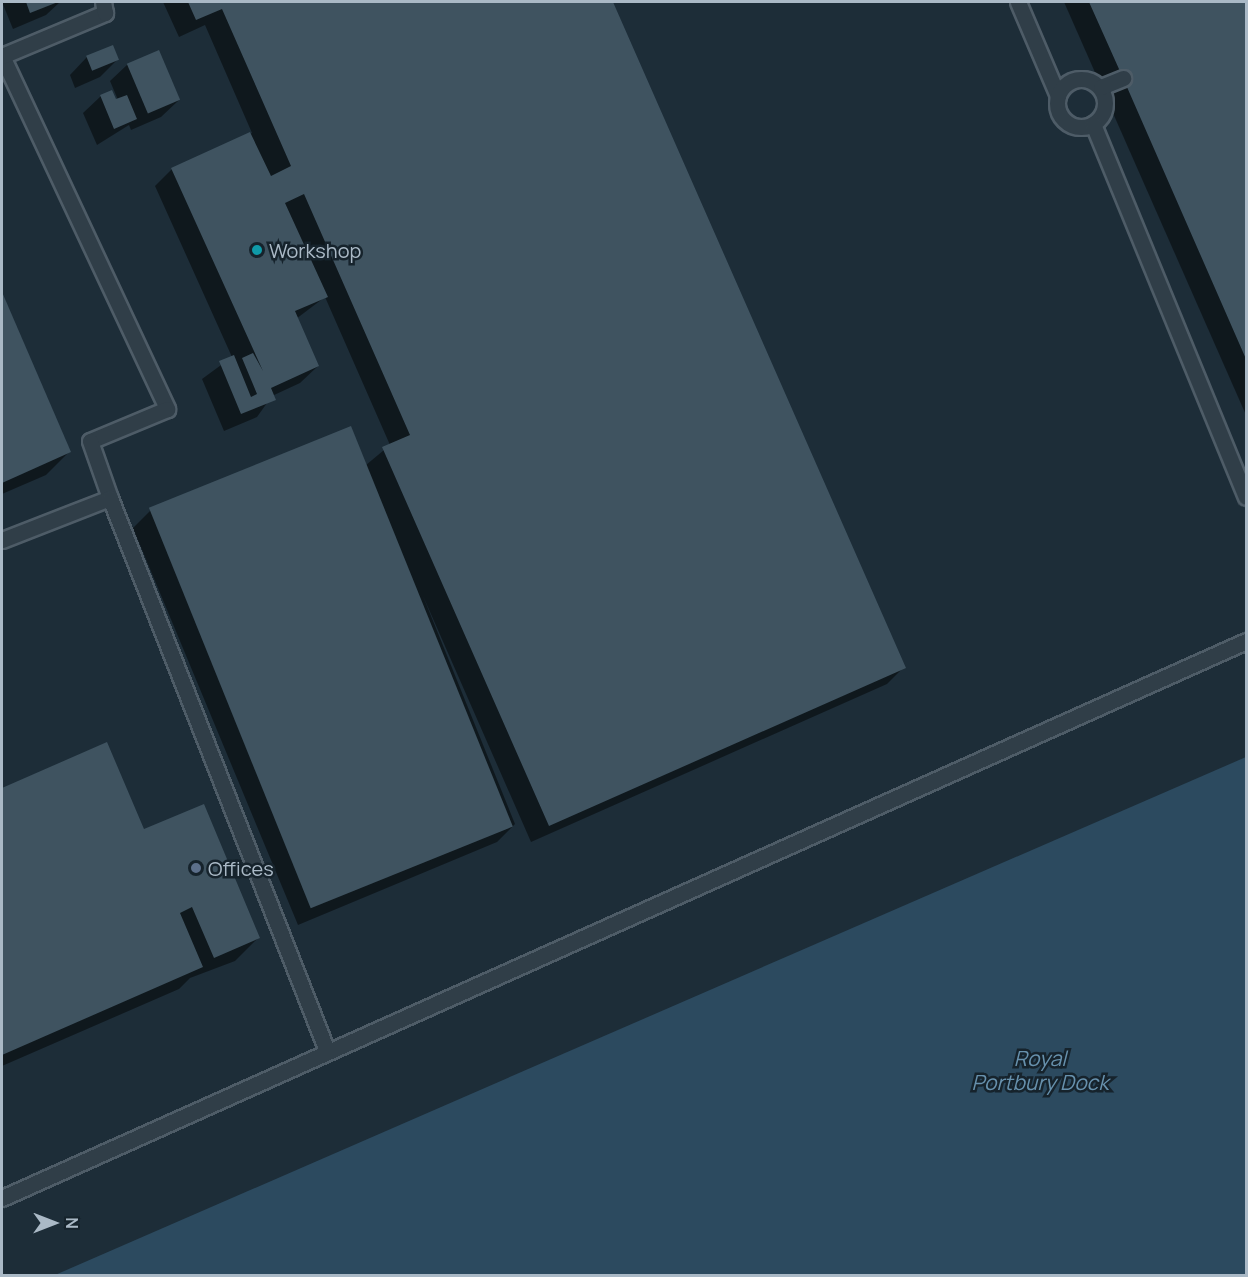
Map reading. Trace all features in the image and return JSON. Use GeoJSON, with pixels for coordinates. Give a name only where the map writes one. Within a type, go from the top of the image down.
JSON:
{"type":"FeatureCollection","features":[{"type":"Feature","properties":{"kind":"lane"},"geometry":{"type":"LineString","coordinates":[[1018,2],[1058,96],[1058,115],[1065,123],[1093,124]]}},
{"type":"Feature","properties":{"kind":"lane"},"geometry":{"type":"LineString","coordinates":[[104,7],[51,36],[2,56],[167,409],[90,441],[110,498],[327,1051]]}},
{"type":"Feature","properties":{"kind":"lane"},"geometry":{"type":"LineString","coordinates":[[1058,96],[1070,80],[1101,87],[1123,78]]}},
{"type":"Feature","properties":{"kind":"lane"},"geometry":{"type":"LineString","coordinates":[[1093,124],[1105,108],[1101,87]]}},
{"type":"Feature","properties":{"kind":"lane"},"geometry":{"type":"LineString","coordinates":[[1093,124],[1246,497]]}},
{"type":"Feature","properties":{"kind":"lane"},"geometry":{"type":"LineString","coordinates":[[2,540],[110,498]]}},
{"type":"Feature","properties":{"kind":"lane"},"geometry":{"type":"LineString","coordinates":[[2,1198],[1246,641]]}},
{"type":"Feature","properties":{"kind":"water","name":"Royal Portbury Dock"},"geometry":{"type":"Polygon","coordinates":[[[1246,757],[1246,1275],[55,1275],[788,956],[1246,757]]]}},
{"type":"Feature","properties":{"kind":"building"},"geometry":{"type":"Polygon","coordinates":[[[26,2],[58,2],[30,13],[26,2]]]}},
{"type":"Feature","properties":{"kind":"building"},"geometry":{"type":"Polygon","coordinates":[[[188,2],[613,2],[906,668],[549,826],[382,447],[410,435],[304,194],[285,203],[328,297],[295,311],[319,366],[271,388],[276,400],[241,414],[219,361],[234,355],[251,397],[257,394],[242,358],[253,353],[263,371],[171,168],[250,132],[271,176],[291,166],[222,9],[196,20],[188,2]]]}},
{"type":"Feature","properties":{"kind":"building"},"geometry":{"type":"Polygon","coordinates":[[[1089,2],[1246,2],[1246,359],[1123,78],[1089,2]]]}},
{"type":"Feature","properties":{"kind":"building"},"geometry":{"type":"Polygon","coordinates":[[[113,45],[119,60],[92,71],[86,56],[113,45]]]}},
{"type":"Feature","properties":{"kind":"building"},"geometry":{"type":"Polygon","coordinates":[[[159,50],[180,100],[148,113],[127,64],[159,50]]]}},
{"type":"Feature","properties":{"kind":"building"},"geometry":{"type":"Polygon","coordinates":[[[112,90],[116,99],[127,95],[137,119],[114,129],[100,95],[112,90]]]}},
{"type":"Feature","properties":{"kind":"building"},"geometry":{"type":"Polygon","coordinates":[[[2,292],[71,452],[2,483],[2,292]]]}},
{"type":"Feature","properties":{"kind":"building"},"geometry":{"type":"Polygon","coordinates":[[[351,426],[513,827],[311,908],[149,508],[351,426]]]}},
{"type":"Feature","properties":{"kind":"building"},"geometry":{"type":"Polygon","coordinates":[[[107,742],[144,829],[204,804],[260,938],[214,958],[192,907],[180,913],[203,967],[2,1055],[2,788],[107,742]]]}},
{"type":"Feature","properties":{"kind":"place","name":"Workshop"},"geometry":{"type":"Point","coordinates":[257,250]}},
{"type":"Feature","properties":{"kind":"place","name":"Offices"},"geometry":{"type":"Point","coordinates":[196,868]}}]}
